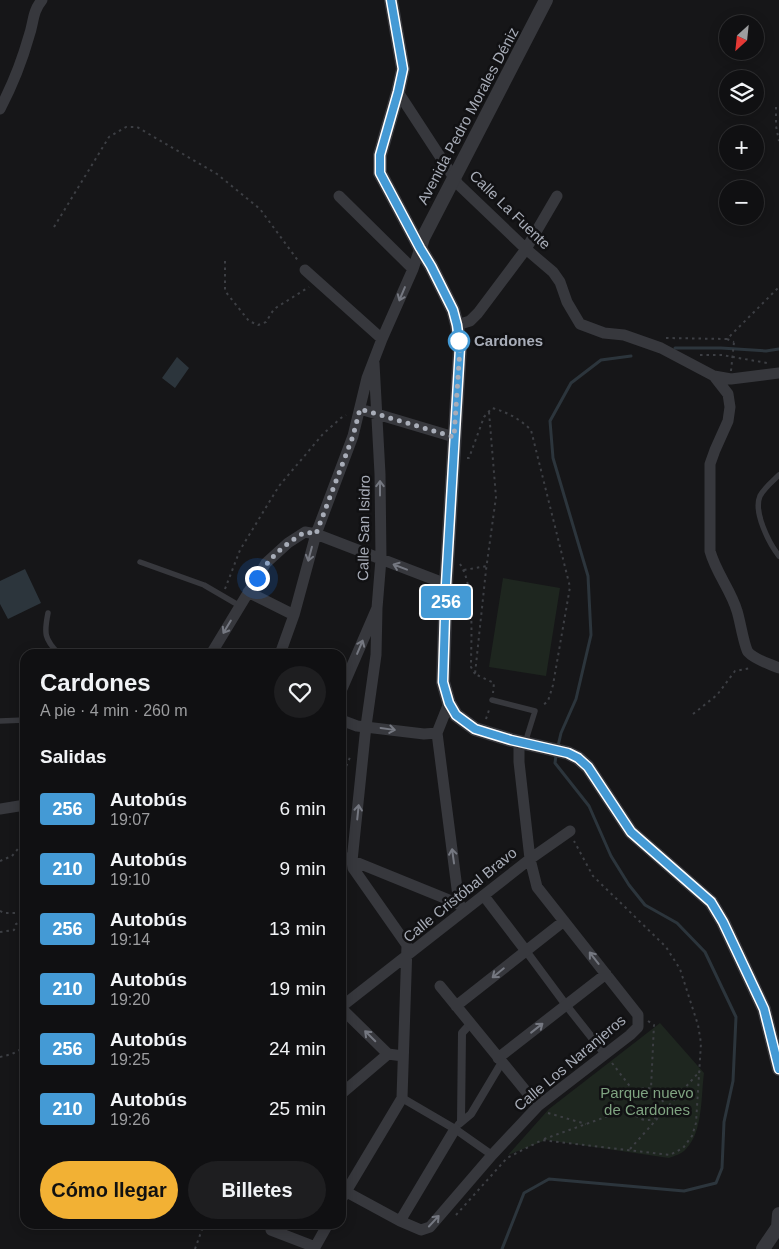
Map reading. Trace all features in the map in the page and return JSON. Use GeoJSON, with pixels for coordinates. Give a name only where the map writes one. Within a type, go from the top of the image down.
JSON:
{"type":"FeatureCollection","features":[{"type":"Feature","properties":{"kind":"street"},"geometry":{"type":"LineString","coordinates":[[0,109],[12,87],[27,43],[35,8],[42,0]]}},
{"type":"Feature","properties":{"kind":"street"},"geometry":{"type":"LineString","coordinates":[[390,0],[403,69],[380,155],[380,173],[453,310],[460,348],[446,584],[443,682],[449,703],[456,715],[475,729],[522,743],[568,753],[578,758],[588,767],[631,832],[711,902],[723,922],[764,1009],[779,1069]]}},
{"type":"Feature","properties":{"kind":"street","name":"Avenida Pedro Morales Déniz"},"geometry":{"type":"LineString","coordinates":[[420,248],[423,238],[454,176],[546,0]]}},
{"type":"Feature","properties":{"kind":"street","name":"Calle La Fuente"},"geometry":{"type":"LineString","coordinates":[[398,92],[458,184],[553,272],[560,282],[567,302],[580,324],[604,333],[644,342]]}},
{"type":"Feature","properties":{"kind":"street"},"geometry":{"type":"LineString","coordinates":[[339,196],[413,269]]}},
{"type":"Feature","properties":{"kind":"street"},"geometry":{"type":"LineString","coordinates":[[457,325],[470,320],[526,249],[558,196]]}},
{"type":"Feature","properties":{"kind":"street"},"geometry":{"type":"LineString","coordinates":[[407,224],[422,224],[432,220]]}},
{"type":"Feature","properties":{"kind":"street"},"geometry":{"type":"LineString","coordinates":[[282,649],[294,615],[316,534],[353,436],[367,378],[420,248]]}},
{"type":"Feature","properties":{"kind":"street"},"geometry":{"type":"LineString","coordinates":[[305,270],[382,339]]}},
{"type":"Feature","properties":{"kind":"street"},"geometry":{"type":"LineString","coordinates":[[644,342],[661,348],[714,376],[731,379],[779,373]]}},
{"type":"Feature","properties":{"kind":"street","name":"Calle San Isidro"},"geometry":{"type":"LineString","coordinates":[[346,680],[377,608],[380,559],[380,474],[374,359]]}},
{"type":"Feature","properties":{"kind":"street"},"geometry":{"type":"LineString","coordinates":[[714,376],[728,394],[730,407],[728,421],[714,450],[710,464],[710,552],[713,563],[728,588],[737,609],[747,651],[755,657],[779,668]]}},
{"type":"Feature","properties":{"kind":"street"},"geometry":{"type":"LineString","coordinates":[[360,409],[454,437]]}},
{"type":"Feature","properties":{"kind":"street"},"geometry":{"type":"LineString","coordinates":[[214,649],[266,563],[288,543],[305,532],[316,534],[446,584]]}},
{"type":"Feature","properties":{"kind":"street"},"geometry":{"type":"LineString","coordinates":[[248,592],[294,615]]}},
{"type":"Feature","properties":{"kind":"street"},"geometry":{"type":"LineString","coordinates":[[346,1189],[402,1098],[406,946],[353,868],[352,861],[366,726],[376,655],[377,608]]}},
{"type":"Feature","properties":{"kind":"street"},"geometry":{"type":"LineString","coordinates":[[449,703],[437,734],[461,907]]}},
{"type":"Feature","properties":{"kind":"street"},"geometry":{"type":"LineString","coordinates":[[346,722],[357,726],[437,734]]}},
{"type":"Feature","properties":{"kind":"street","name":"Calle Cristóbal Bravo"},"geometry":{"type":"LineString","coordinates":[[346,1003],[407,957],[461,907],[484,896],[530,859],[519,762],[522,743]]}},
{"type":"Feature","properties":{"kind":"street"},"geometry":{"type":"LineString","coordinates":[[0,809],[20,806]]}},
{"type":"Feature","properties":{"kind":"street"},"geometry":{"type":"LineString","coordinates":[[530,859],[570,831]]}},
{"type":"Feature","properties":{"kind":"street"},"geometry":{"type":"LineString","coordinates":[[346,858],[461,907]]}},
{"type":"Feature","properties":{"kind":"street","name":"Calle Los Naranjeros"},"geometry":{"type":"LineString","coordinates":[[346,1195],[421,1230],[430,1227],[492,1155],[538,1106],[638,1027],[638,1015],[537,886],[530,859]]}},
{"type":"Feature","properties":{"kind":"street"},"geometry":{"type":"LineString","coordinates":[[484,896],[604,1053]]}},
{"type":"Feature","properties":{"kind":"street"},"geometry":{"type":"LineString","coordinates":[[456,1006],[564,921]]}},
{"type":"Feature","properties":{"kind":"street"},"geometry":{"type":"LineString","coordinates":[[400,1221],[458,1125],[470,1114],[500,1060],[606,974]]}},
{"type":"Feature","properties":{"kind":"street"},"geometry":{"type":"LineString","coordinates":[[440,986],[538,1106]]}},
{"type":"Feature","properties":{"kind":"street"},"geometry":{"type":"LineString","coordinates":[[346,1012],[388,1054],[403,1056]]}},
{"type":"Feature","properties":{"kind":"street"},"geometry":{"type":"LineString","coordinates":[[458,1125],[462,1033],[471,1023]]}},
{"type":"Feature","properties":{"kind":"street"},"geometry":{"type":"LineString","coordinates":[[346,1090],[388,1054]]}},
{"type":"Feature","properties":{"kind":"street"},"geometry":{"type":"LineString","coordinates":[[402,1098],[458,1125],[492,1155]]}},
{"type":"Feature","properties":{"kind":"street"},"geometry":{"type":"LineString","coordinates":[[763,1249],[778,1228],[779,1214]]}},
{"type":"Feature","properties":{"kind":"street"},"geometry":{"type":"LineString","coordinates":[[271,1230],[315,1248],[325,1229]]}},
{"type":"Feature","properties":{"kind":"lane"},"geometry":{"type":"LineString","coordinates":[[779,475],[760,497],[759,512],[765,533],[779,556]]}},
{"type":"Feature","properties":{"kind":"lane"},"geometry":{"type":"LineString","coordinates":[[140,562],[204,585],[240,606]]}},
{"type":"Feature","properties":{"kind":"lane"},"geometry":{"type":"LineString","coordinates":[[48,613],[44,631],[54,649]]}},
{"type":"Feature","properties":{"kind":"lane"},"geometry":{"type":"LineString","coordinates":[[492,700],[535,711],[522,743]]}},
{"type":"Feature","properties":{"kind":"lane"},"geometry":{"type":"LineString","coordinates":[[0,722],[20,720]]}},
{"type":"Feature","properties":{"kind":"path"},"geometry":{"type":"LineString","coordinates":[[776,107],[776,126],[779,141]]}},
{"type":"Feature","properties":{"kind":"path"},"geometry":{"type":"LineString","coordinates":[[54,227],[109,137],[126,126],[137,127],[217,174],[260,209],[305,270]]}},
{"type":"Feature","properties":{"kind":"path"},"geometry":{"type":"LineString","coordinates":[[225,261],[225,291],[250,321],[258,325],[266,322],[274,309],[318,282]]}},
{"type":"Feature","properties":{"kind":"path"},"geometry":{"type":"LineString","coordinates":[[727,339],[779,287]]}},
{"type":"Feature","properties":{"kind":"path"},"geometry":{"type":"LineString","coordinates":[[644,342],[659,338],[727,339],[734,342],[731,371]]}},
{"type":"Feature","properties":{"kind":"path"},"geometry":{"type":"LineString","coordinates":[[686,361],[700,355],[722,355],[769,363]]}},
{"type":"Feature","properties":{"kind":"path"},"geometry":{"type":"LineString","coordinates":[[453,452],[462,453],[464,458],[469,458],[484,417],[492,408],[503,411],[524,422],[531,430],[570,587],[553,685],[548,701],[535,711]]}},
{"type":"Feature","properties":{"kind":"path"},"geometry":{"type":"LineString","coordinates":[[222,595],[240,550],[279,486],[323,434],[341,418],[360,409]]}},
{"type":"Feature","properties":{"kind":"path"},"geometry":{"type":"LineString","coordinates":[[475,674],[496,498],[489,411]]}},
{"type":"Feature","properties":{"kind":"path"},"geometry":{"type":"LineString","coordinates":[[447,561],[460,564],[464,570],[470,601],[471,667],[475,674],[494,683],[489,713],[482,731]]}},
{"type":"Feature","properties":{"kind":"path"},"geometry":{"type":"LineString","coordinates":[[464,570],[487,566]]}},
{"type":"Feature","properties":{"kind":"path"},"geometry":{"type":"LineString","coordinates":[[693,714],[717,695],[735,671],[754,668],[765,662]]}},
{"type":"Feature","properties":{"kind":"path"},"geometry":{"type":"LineString","coordinates":[[0,861],[12,856],[20,846]]}},
{"type":"Feature","properties":{"kind":"path"},"geometry":{"type":"LineString","coordinates":[[0,911],[4,913],[20,913]]}},
{"type":"Feature","properties":{"kind":"path"},"geometry":{"type":"LineString","coordinates":[[0,932],[14,930],[16,924],[20,922]]}},
{"type":"Feature","properties":{"kind":"path"},"geometry":{"type":"LineString","coordinates":[[638,1015],[654,1025],[651,1088]]}},
{"type":"Feature","properties":{"kind":"path"},"geometry":{"type":"LineString","coordinates":[[0,1057],[20,1050]]}},
{"type":"Feature","properties":{"kind":"path"},"geometry":{"type":"LineString","coordinates":[[604,1053],[635,1092]]}},
{"type":"Feature","properties":{"kind":"path"},"geometry":{"type":"LineString","coordinates":[[629,1150],[659,1115],[662,1110],[663,1099],[660,1094],[651,1088],[642,1088],[635,1092],[630,1103],[633,1113],[641,1119],[651,1120],[659,1115],[666,1110],[700,1071]]}},
{"type":"Feature","properties":{"kind":"path"},"geometry":{"type":"LineString","coordinates":[[538,1106],[548,1113],[586,1124]]}},
{"type":"Feature","properties":{"kind":"path"},"geometry":{"type":"LineString","coordinates":[[542,1140],[631,1108]]}},
{"type":"Feature","properties":{"kind":"path"},"geometry":{"type":"LineString","coordinates":[[194,1249],[202,1229]]}},
{"type":"Feature","properties":{"kind":"green space"},"geometry":{"type":"Polygon","coordinates":[[[503,578],[560,588],[546,676],[489,667],[503,578]]]}},
{"type":"Feature","properties":{"kind":"green space","name":"Parque nuevo de Cardones"},"geometry":{"type":"Polygon","coordinates":[[[660,1023],[704,1073],[696,1133],[692,1142],[684,1151],[669,1158],[546,1140],[508,1155],[549,1109],[660,1023]]]}},
{"type":"Feature","properties":{"kind":"shaded area"},"geometry":{"type":"Polygon","coordinates":[[[177,357],[189,368],[175,388],[162,378],[177,357]]]}},
{"type":"Feature","properties":{"kind":"shaded area"},"geometry":{"type":"Polygon","coordinates":[[[25,569],[41,603],[8,619],[0,604],[0,581],[25,569]]]}},
{"type":"Feature","properties":{"kind":"waterway"},"geometry":{"type":"LineString","coordinates":[[675,348],[721,348],[766,351],[779,349]]}},
{"type":"Feature","properties":{"kind":"waterway"},"geometry":{"type":"LineString","coordinates":[[558,746],[561,733],[576,699],[591,635],[588,576],[553,458],[550,421],[571,383],[601,360],[631,356]]}},
{"type":"Feature","properties":{"kind":"waterway"},"geometry":{"type":"LineString","coordinates":[[502,1249],[524,1193],[549,1179],[684,1191],[716,1183],[722,1168],[724,1122],[733,1081],[736,1017],[705,952],[677,923],[645,905],[629,885],[611,856],[589,806],[555,763],[556,755]]}},
{"type":"Feature","properties":{"kind":"bus line","name":"256"},"geometry":{"type":"LineString","coordinates":[[391,0],[403,69],[380,155],[380,173],[453,310],[460,348],[446,584],[443,682],[449,703],[456,715],[475,729],[511,740],[568,753],[578,758],[588,767],[631,832],[711,902],[723,922],[764,1009],[779,1069]]}},
{"type":"Feature","properties":{"kind":"place","name":"Cardones"},"geometry":{"type":"Point","coordinates":[459,341]}},
{"type":"Feature","properties":{"kind":"route"},"geometry":{"type":"LineString","coordinates":[[257,578],[266,563],[288,543],[305,532],[316,534],[353,436],[360,409],[454,437],[460,348],[458,336],[459,341]]}}]}
